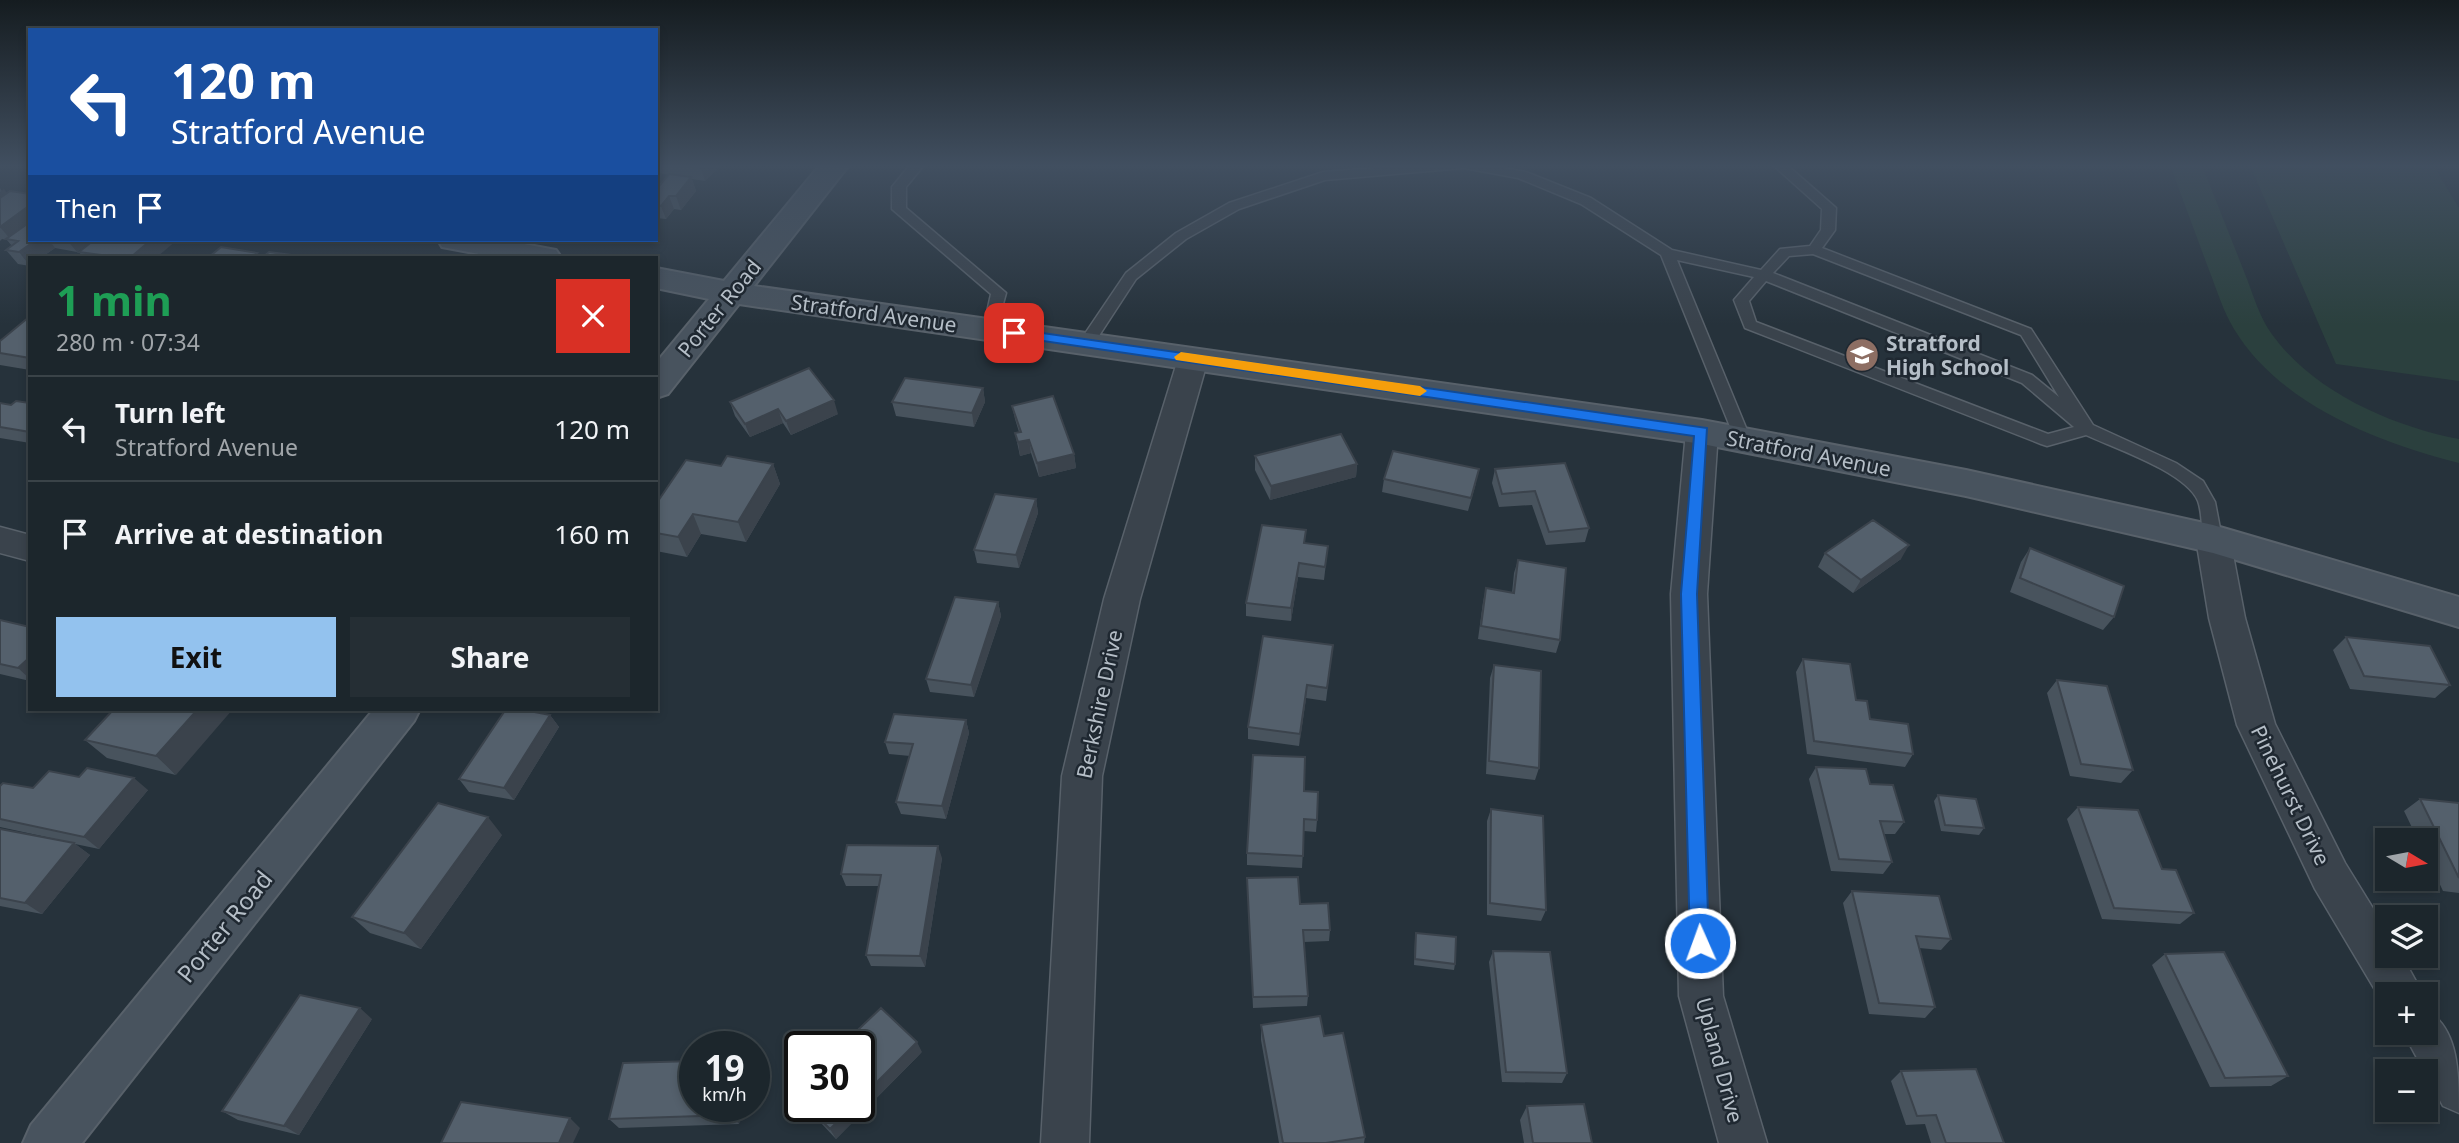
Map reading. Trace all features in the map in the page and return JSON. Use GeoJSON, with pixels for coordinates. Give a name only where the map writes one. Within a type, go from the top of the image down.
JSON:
{"type":"FeatureCollection","features":[{"type":"Feature","properties":{"kind":"street","name":"Porter Road"},"geometry":{"type":"LineString","coordinates":[[658,384],[792,218]]}},
{"type":"Feature","properties":{"kind":"street"},"geometry":{"type":"LineString","coordinates":[[464,242],[540,256]]}},
{"type":"Feature","properties":{"kind":"street","name":"Stratford Avenue"},"geometry":{"type":"LineString","coordinates":[[658,278],[731,293],[1702,432],[1966,483],[2213,539],[2459,612]]}},
{"type":"Feature","properties":{"kind":"street","name":"Berkshire Drive"},"geometry":{"type":"LineString","coordinates":[[1065,1143],[1082,776],[1122,600],[1193,359]]}},
{"type":"Feature","properties":{"kind":"street","name":"Upland Drive"},"geometry":{"type":"LineString","coordinates":[[1702,432],[1689,594],[1701,996],[1743,1143]]}},
{"type":"Feature","properties":{"kind":"street","name":"Pinehurst Drive"},"geometry":{"type":"LineString","coordinates":[[2213,539],[2227,618],[2256,725],[2330,876],[2394,982]]}},
{"type":"Feature","properties":{"kind":"street"},"geometry":{"type":"LineString","coordinates":[[0,540],[28,547]]}},
{"type":"Feature","properties":{"kind":"street","name":"Porter Road"},"geometry":{"type":"LineString","coordinates":[[49,1143],[397,711]]}},
{"type":"Feature","properties":{"kind":"street"},"geometry":{"type":"LineString","coordinates":[[2432,1045],[2459,1090]]}},
{"type":"Feature","properties":{"kind":"lane"},"geometry":{"type":"LineString","coordinates":[[910,218],[999,293],[990,330]]}},
{"type":"Feature","properties":{"kind":"lane"},"geometry":{"type":"LineString","coordinates":[[1086,344],[1131,276],[1181,236],[1212,218]]}},
{"type":"Feature","properties":{"kind":"lane"},"geometry":{"type":"LineString","coordinates":[[1613,218],[1667,253],[1764,275],[2027,379],[2087,429],[2170,467],[2197,485],[2207,502],[2213,539]]}},
{"type":"Feature","properties":{"kind":"lane"},"geometry":{"type":"LineString","coordinates":[[1814,250],[1828,230],[1829,218]]}},
{"type":"Feature","properties":{"kind":"lane"},"geometry":{"type":"LineString","coordinates":[[1814,250],[2026,332],[2087,429],[2047,440],[1750,325],[1741,300],[1785,252],[1814,250]]}},
{"type":"Feature","properties":{"kind":"lane"},"geometry":{"type":"LineString","coordinates":[[1667,253],[1743,440]]}},
{"type":"Feature","properties":{"kind":"green space"},"geometry":{"type":"Polygon","coordinates":[[[2190,218],[2223,218],[2260,312],[2271,333],[2288,354],[2331,389],[2355,403],[2407,425],[2459,439],[2459,463],[2428,455],[2365,432],[2304,399],[2277,379],[2253,355],[2223,308],[2190,218]]]}},
{"type":"Feature","properties":{"kind":"green space"},"geometry":{"type":"Polygon","coordinates":[[[2273,218],[2459,218],[2459,381],[2336,364],[2273,218]]]}},
{"type":"Feature","properties":{"kind":"building"},"geometry":{"type":"Polygon","coordinates":[[[0,218],[12,218],[0,227],[0,218]]]}},
{"type":"Feature","properties":{"kind":"building"},"geometry":{"type":"Polygon","coordinates":[[[28,223],[28,242],[33,242],[19,252],[6,250],[18,241],[6,239],[28,223]]]}},
{"type":"Feature","properties":{"kind":"building"},"geometry":{"type":"Polygon","coordinates":[[[92,242],[149,242],[132,256],[79,252],[92,242]]]}},
{"type":"Feature","properties":{"kind":"building"},"geometry":{"type":"Polygon","coordinates":[[[221,247],[257,253],[253,256],[210,256],[221,247]]]}},
{"type":"Feature","properties":{"kind":"building"},"geometry":{"type":"Polygon","coordinates":[[[269,252],[299,256],[264,256],[269,252]]]}},
{"type":"Feature","properties":{"kind":"building"},"geometry":{"type":"Polygon","coordinates":[[[28,318],[28,358],[0,353],[0,341],[28,318]]]}},
{"type":"Feature","properties":{"kind":"building"},"geometry":{"type":"Polygon","coordinates":[[[809,368],[834,400],[786,421],[778,409],[745,424],[730,402],[809,368]]]}},
{"type":"Feature","properties":{"kind":"building"},"geometry":{"type":"Polygon","coordinates":[[[905,378],[983,388],[972,413],[892,402],[905,378]]]}},
{"type":"Feature","properties":{"kind":"building"},"geometry":{"type":"Polygon","coordinates":[[[1053,396],[1074,454],[1037,463],[1029,440],[1018,442],[1015,433],[1021,432],[1012,406],[1053,396]]]}},
{"type":"Feature","properties":{"kind":"building"},"geometry":{"type":"Polygon","coordinates":[[[16,401],[28,403],[28,432],[0,427],[0,403],[11,405],[16,401]]]}},
{"type":"Feature","properties":{"kind":"building"},"geometry":{"type":"Polygon","coordinates":[[[1341,434],[1357,464],[1271,486],[1255,456],[1341,434]]]}},
{"type":"Feature","properties":{"kind":"building"},"geometry":{"type":"Polygon","coordinates":[[[1393,451],[1479,469],[1471,498],[1384,479],[1393,451]]]}},
{"type":"Feature","properties":{"kind":"building"},"geometry":{"type":"Polygon","coordinates":[[[727,456],[773,464],[738,522],[693,514],[678,537],[658,533],[658,501],[686,460],[721,466],[727,456]]]}},
{"type":"Feature","properties":{"kind":"building"},"geometry":{"type":"Polygon","coordinates":[[[1565,463],[1589,528],[1549,532],[1535,491],[1502,494],[1495,469],[1565,463]]]}},
{"type":"Feature","properties":{"kind":"building"},"geometry":{"type":"Polygon","coordinates":[[[995,494],[1036,499],[1016,555],[974,550],[995,494]]]}},
{"type":"Feature","properties":{"kind":"building"},"geometry":{"type":"Polygon","coordinates":[[[1873,520],[1909,545],[1861,580],[1825,553],[1873,520]]]}},
{"type":"Feature","properties":{"kind":"building"},"geometry":{"type":"Polygon","coordinates":[[[1262,525],[1306,530],[1304,543],[1328,546],[1325,567],[1299,563],[1291,608],[1246,603],[1262,525]]]}},
{"type":"Feature","properties":{"kind":"building"},"geometry":{"type":"Polygon","coordinates":[[[2030,548],[2124,586],[2114,617],[2020,578],[2030,548]]]}},
{"type":"Feature","properties":{"kind":"building"},"geometry":{"type":"Polygon","coordinates":[[[1518,560],[1566,568],[1560,640],[1481,626],[1486,588],[1514,593],[1518,560]]]}},
{"type":"Feature","properties":{"kind":"building"},"geometry":{"type":"Polygon","coordinates":[[[955,597],[998,602],[971,685],[926,679],[955,597]]]}},
{"type":"Feature","properties":{"kind":"building"},"geometry":{"type":"Polygon","coordinates":[[[0,620],[28,627],[28,659],[18,668],[0,664],[0,620]]]}},
{"type":"Feature","properties":{"kind":"building"},"geometry":{"type":"Polygon","coordinates":[[[1263,636],[1333,645],[1327,688],[1307,685],[1300,734],[1248,727],[1263,636]]]}},
{"type":"Feature","properties":{"kind":"building"},"geometry":{"type":"Polygon","coordinates":[[[2346,637],[2430,646],[2450,685],[2364,676],[2346,637]]]}},
{"type":"Feature","properties":{"kind":"building"},"geometry":{"type":"Polygon","coordinates":[[[1803,659],[1850,664],[1856,700],[1867,701],[1870,719],[1908,724],[1913,754],[1814,741],[1803,659]]]}},
{"type":"Feature","properties":{"kind":"building"},"geometry":{"type":"Polygon","coordinates":[[[1494,665],[1541,671],[1539,768],[1489,761],[1494,665]]]}},
{"type":"Feature","properties":{"kind":"building"},"geometry":{"type":"Polygon","coordinates":[[[2057,680],[2107,686],[2133,770],[2081,764],[2057,680]]]}},
{"type":"Feature","properties":{"kind":"building"},"geometry":{"type":"Polygon","coordinates":[[[112,711],[196,711],[156,756],[85,740],[112,711]]]}},
{"type":"Feature","properties":{"kind":"building"},"geometry":{"type":"Polygon","coordinates":[[[505,711],[529,711],[550,715],[504,788],[459,779],[505,711]]]}},
{"type":"Feature","properties":{"kind":"building"},"geometry":{"type":"Polygon","coordinates":[[[894,714],[966,720],[942,806],[896,802],[913,744],[885,742],[894,714]]]}},
{"type":"Feature","properties":{"kind":"building"},"geometry":{"type":"Polygon","coordinates":[[[1253,755],[1305,757],[1304,791],[1318,792],[1317,820],[1304,819],[1303,856],[1247,853],[1253,755]]]}},
{"type":"Feature","properties":{"kind":"building"},"geometry":{"type":"Polygon","coordinates":[[[1816,767],[1866,769],[1870,784],[1893,785],[1904,822],[1880,821],[1892,862],[1839,859],[1816,767]]]}},
{"type":"Feature","properties":{"kind":"building"},"geometry":{"type":"Polygon","coordinates":[[[87,768],[134,778],[84,837],[0,819],[0,786],[3,783],[33,788],[49,771],[79,777],[87,768]]]}},
{"type":"Feature","properties":{"kind":"building"},"geometry":{"type":"Polygon","coordinates":[[[1938,795],[1976,799],[1984,828],[1945,825],[1938,795]]]}},
{"type":"Feature","properties":{"kind":"building"},"geometry":{"type":"Polygon","coordinates":[[[2420,799],[2459,803],[2459,878],[2438,835],[2438,828],[2434,828],[2420,799]]]}},
{"type":"Feature","properties":{"kind":"building"},"geometry":{"type":"Polygon","coordinates":[[[438,803],[488,817],[404,933],[352,917],[438,803]]]}},
{"type":"Feature","properties":{"kind":"building"},"geometry":{"type":"Polygon","coordinates":[[[2078,807],[2138,810],[2162,869],[2176,870],[2194,913],[2114,908],[2078,807]]]}},
{"type":"Feature","properties":{"kind":"building"},"geometry":{"type":"Polygon","coordinates":[[[1491,809],[1543,816],[1546,910],[1490,903],[1491,809]]]}},
{"type":"Feature","properties":{"kind":"building"},"geometry":{"type":"Polygon","coordinates":[[[0,829],[74,843],[25,903],[0,898],[0,829]]]}},
{"type":"Feature","properties":{"kind":"building"},"geometry":{"type":"Polygon","coordinates":[[[847,845],[938,846],[920,956],[866,955],[881,875],[841,874],[847,845]]]}},
{"type":"Feature","properties":{"kind":"building"},"geometry":{"type":"Polygon","coordinates":[[[1298,877],[1300,904],[1328,903],[1330,930],[1303,930],[1308,996],[1253,997],[1247,878],[1298,877]]]}},
{"type":"Feature","properties":{"kind":"building"},"geometry":{"type":"Polygon","coordinates":[[[1852,891],[1939,896],[1951,939],[1916,936],[1935,1007],[1879,1003],[1852,891]]]}},
{"type":"Feature","properties":{"kind":"building"},"geometry":{"type":"Polygon","coordinates":[[[1416,933],[1456,937],[1455,964],[1415,959],[1416,933]]]}},
{"type":"Feature","properties":{"kind":"building"},"geometry":{"type":"Polygon","coordinates":[[[1493,951],[1550,952],[1567,1073],[1506,1072],[1493,951]]]}},
{"type":"Feature","properties":{"kind":"building"},"geometry":{"type":"Polygon","coordinates":[[[2224,952],[2288,1076],[2225,1078],[2165,954],[2224,952]]]}},
{"type":"Feature","properties":{"kind":"building"},"geometry":{"type":"Polygon","coordinates":[[[300,995],[360,1008],[284,1126],[222,1111],[300,995]]]}},
{"type":"Feature","properties":{"kind":"building"},"geometry":{"type":"Polygon","coordinates":[[[881,1008],[917,1042],[875,1084],[875,1031],[857,1031],[881,1008]]]}},
{"type":"Feature","properties":{"kind":"building"},"geometry":{"type":"Polygon","coordinates":[[[1320,1016],[1324,1036],[1343,1033],[1365,1137],[1326,1143],[1283,1143],[1261,1025],[1320,1016]]]}},
{"type":"Feature","properties":{"kind":"building"},"geometry":{"type":"Polygon","coordinates":[[[679,1061],[679,1117],[609,1119],[623,1063],[679,1061]]]}},
{"type":"Feature","properties":{"kind":"building"},"geometry":{"type":"Polygon","coordinates":[[[1976,1069],[2004,1143],[1946,1143],[1936,1115],[1917,1116],[1901,1071],[1976,1069]]]}},
{"type":"Feature","properties":{"kind":"building"},"geometry":{"type":"Polygon","coordinates":[[[461,1102],[570,1118],[559,1143],[441,1143],[461,1102]]]}},
{"type":"Feature","properties":{"kind":"building"},"geometry":{"type":"Polygon","coordinates":[[[1584,1104],[1592,1143],[1533,1143],[1527,1106],[1584,1104]]]}},
{"type":"Feature","properties":{"kind":"building"},"geometry":{"type":"Polygon","coordinates":[[[823,1122],[837,1122],[830,1129],[823,1122]]]}},
{"type":"Feature","properties":{"kind":"slow traffic"},"geometry":{"type":"LineString","coordinates":[[1181,357],[1420,391]]}},
{"type":"Feature","properties":{"kind":"place","name":"Stratford High School"},"geometry":{"type":"Point","coordinates":[1862,355]}},
{"type":"Feature","properties":{"kind":"route"},"geometry":{"type":"LineString","coordinates":[[1014,333],[1702,432],[1689,594],[1700,943]]}}]}
